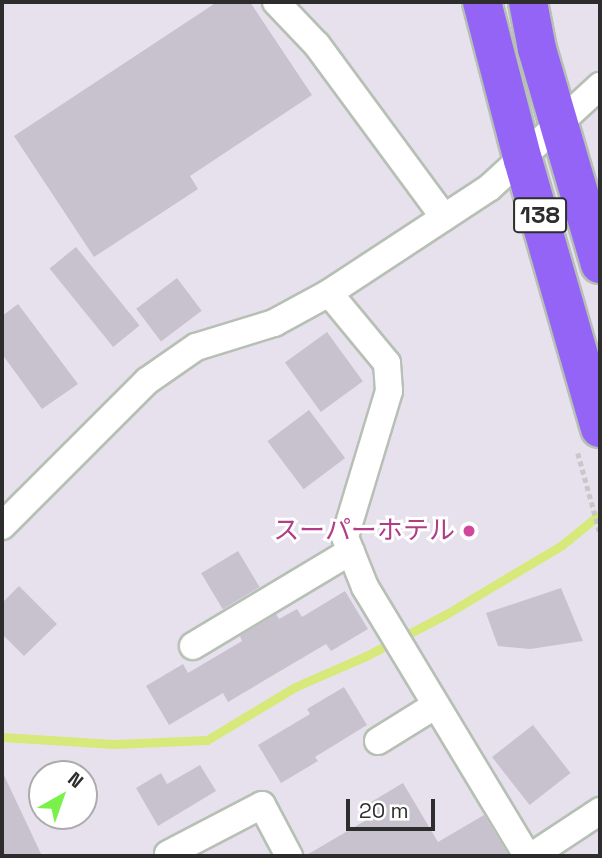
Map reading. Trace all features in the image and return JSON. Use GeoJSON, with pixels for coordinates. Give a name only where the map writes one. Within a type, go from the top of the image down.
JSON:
{"type":"FeatureCollection","features":[{"type":"Feature","properties":{"kind":"highway","name":"138"},"geometry":{"type":"LineString","coordinates":[[482,2],[523,160],[600,428]]}},
{"type":"Feature","properties":{"kind":"highway","name":"138"},"geometry":{"type":"LineString","coordinates":[[528,2],[537,49],[600,264]]}},
{"type":"Feature","properties":{"kind":"street"},"geometry":{"type":"LineString","coordinates":[[276,2],[317,45],[444,217]]}},
{"type":"Feature","properties":{"kind":"street"},"geometry":{"type":"LineString","coordinates":[[2,526],[147,381],[196,347],[274,323],[329,293],[489,188],[523,160],[600,86]]}},
{"type":"Feature","properties":{"kind":"street"},"geometry":{"type":"LineString","coordinates":[[329,293],[387,363],[389,391],[345,537],[365,587],[529,856],[600,811]]}},
{"type":"Feature","properties":{"kind":"street"},"geometry":{"type":"LineString","coordinates":[[193,646],[351,551]]}},
{"type":"Feature","properties":{"kind":"street"},"geometry":{"type":"LineString","coordinates":[[378,741],[436,705]]}},
{"type":"Feature","properties":{"kind":"street"},"geometry":{"type":"LineString","coordinates":[[168,854],[262,805],[289,856]]}},
{"type":"Feature","properties":{"kind":"building"},"geometry":{"type":"Polygon","coordinates":[[[217,2],[250,2],[312,95],[190,176],[198,189],[94,257],[14,136],[217,2]]]}},
{"type":"Feature","properties":{"kind":"building"},"geometry":{"type":"Polygon","coordinates":[[[76,247],[140,325],[113,347],[50,268],[76,247]]]}},
{"type":"Feature","properties":{"kind":"building"},"geometry":{"type":"Polygon","coordinates":[[[177,278],[202,311],[161,341],[136,309],[177,278]]]}},
{"type":"Feature","properties":{"kind":"building"},"geometry":{"type":"Polygon","coordinates":[[[18,304],[78,384],[42,409],[2,354],[2,316],[18,304]]]}},
{"type":"Feature","properties":{"kind":"building"},"geometry":{"type":"Polygon","coordinates":[[[327,332],[363,381],[321,412],[285,363],[327,332]]]}},
{"type":"Feature","properties":{"kind":"building"},"geometry":{"type":"Polygon","coordinates":[[[309,410],[345,458],[304,489],[267,441],[309,410]]]}},
{"type":"Feature","properties":{"kind":"building"},"geometry":{"type":"Polygon","coordinates":[[[238,551],[260,587],[223,609],[201,573],[238,551]]]}},
{"type":"Feature","properties":{"kind":"building"},"geometry":{"type":"Polygon","coordinates":[[[19,586],[57,624],[24,656],[2,634],[2,603],[19,586]]]}},
{"type":"Feature","properties":{"kind":"building"},"geometry":{"type":"Polygon","coordinates":[[[561,588],[583,641],[530,649],[498,646],[486,613],[561,588]]]}},
{"type":"Feature","properties":{"kind":"building"},"geometry":{"type":"Polygon","coordinates":[[[345,591],[368,629],[331,651],[326,644],[228,702],[223,693],[169,725],[146,686],[183,664],[188,673],[242,641],[240,636],[276,614],[279,619],[297,609],[302,617],[345,591]]]}},
{"type":"Feature","properties":{"kind":"building"},"geometry":{"type":"Polygon","coordinates":[[[344,687],[367,725],[315,757],[318,761],[281,783],[258,745],[310,714],[307,709],[344,687]]]}},
{"type":"Feature","properties":{"kind":"building"},"geometry":{"type":"Polygon","coordinates":[[[533,725],[571,773],[530,805],[492,757],[533,725]]]}},
{"type":"Feature","properties":{"kind":"building"},"geometry":{"type":"Polygon","coordinates":[[[200,765],[216,791],[158,826],[136,788],[161,773],[167,784],[200,765]]]}},
{"type":"Feature","properties":{"kind":"building"},"geometry":{"type":"Polygon","coordinates":[[[2,771],[42,856],[2,856],[2,771]]]}},
{"type":"Feature","properties":{"kind":"building"},"geometry":{"type":"Polygon","coordinates":[[[403,783],[438,842],[484,815],[509,856],[305,856],[373,816],[366,805],[403,783]]]}},
{"type":"Feature","properties":{"kind":"waterway"},"geometry":{"type":"LineString","coordinates":[[2,737],[114,744],[207,740],[295,687],[366,656],[443,616],[562,545],[600,514]]}},
{"type":"Feature","properties":{"kind":"place","name":"スーパーホテル"},"geometry":{"type":"Point","coordinates":[469,531]}}]}
